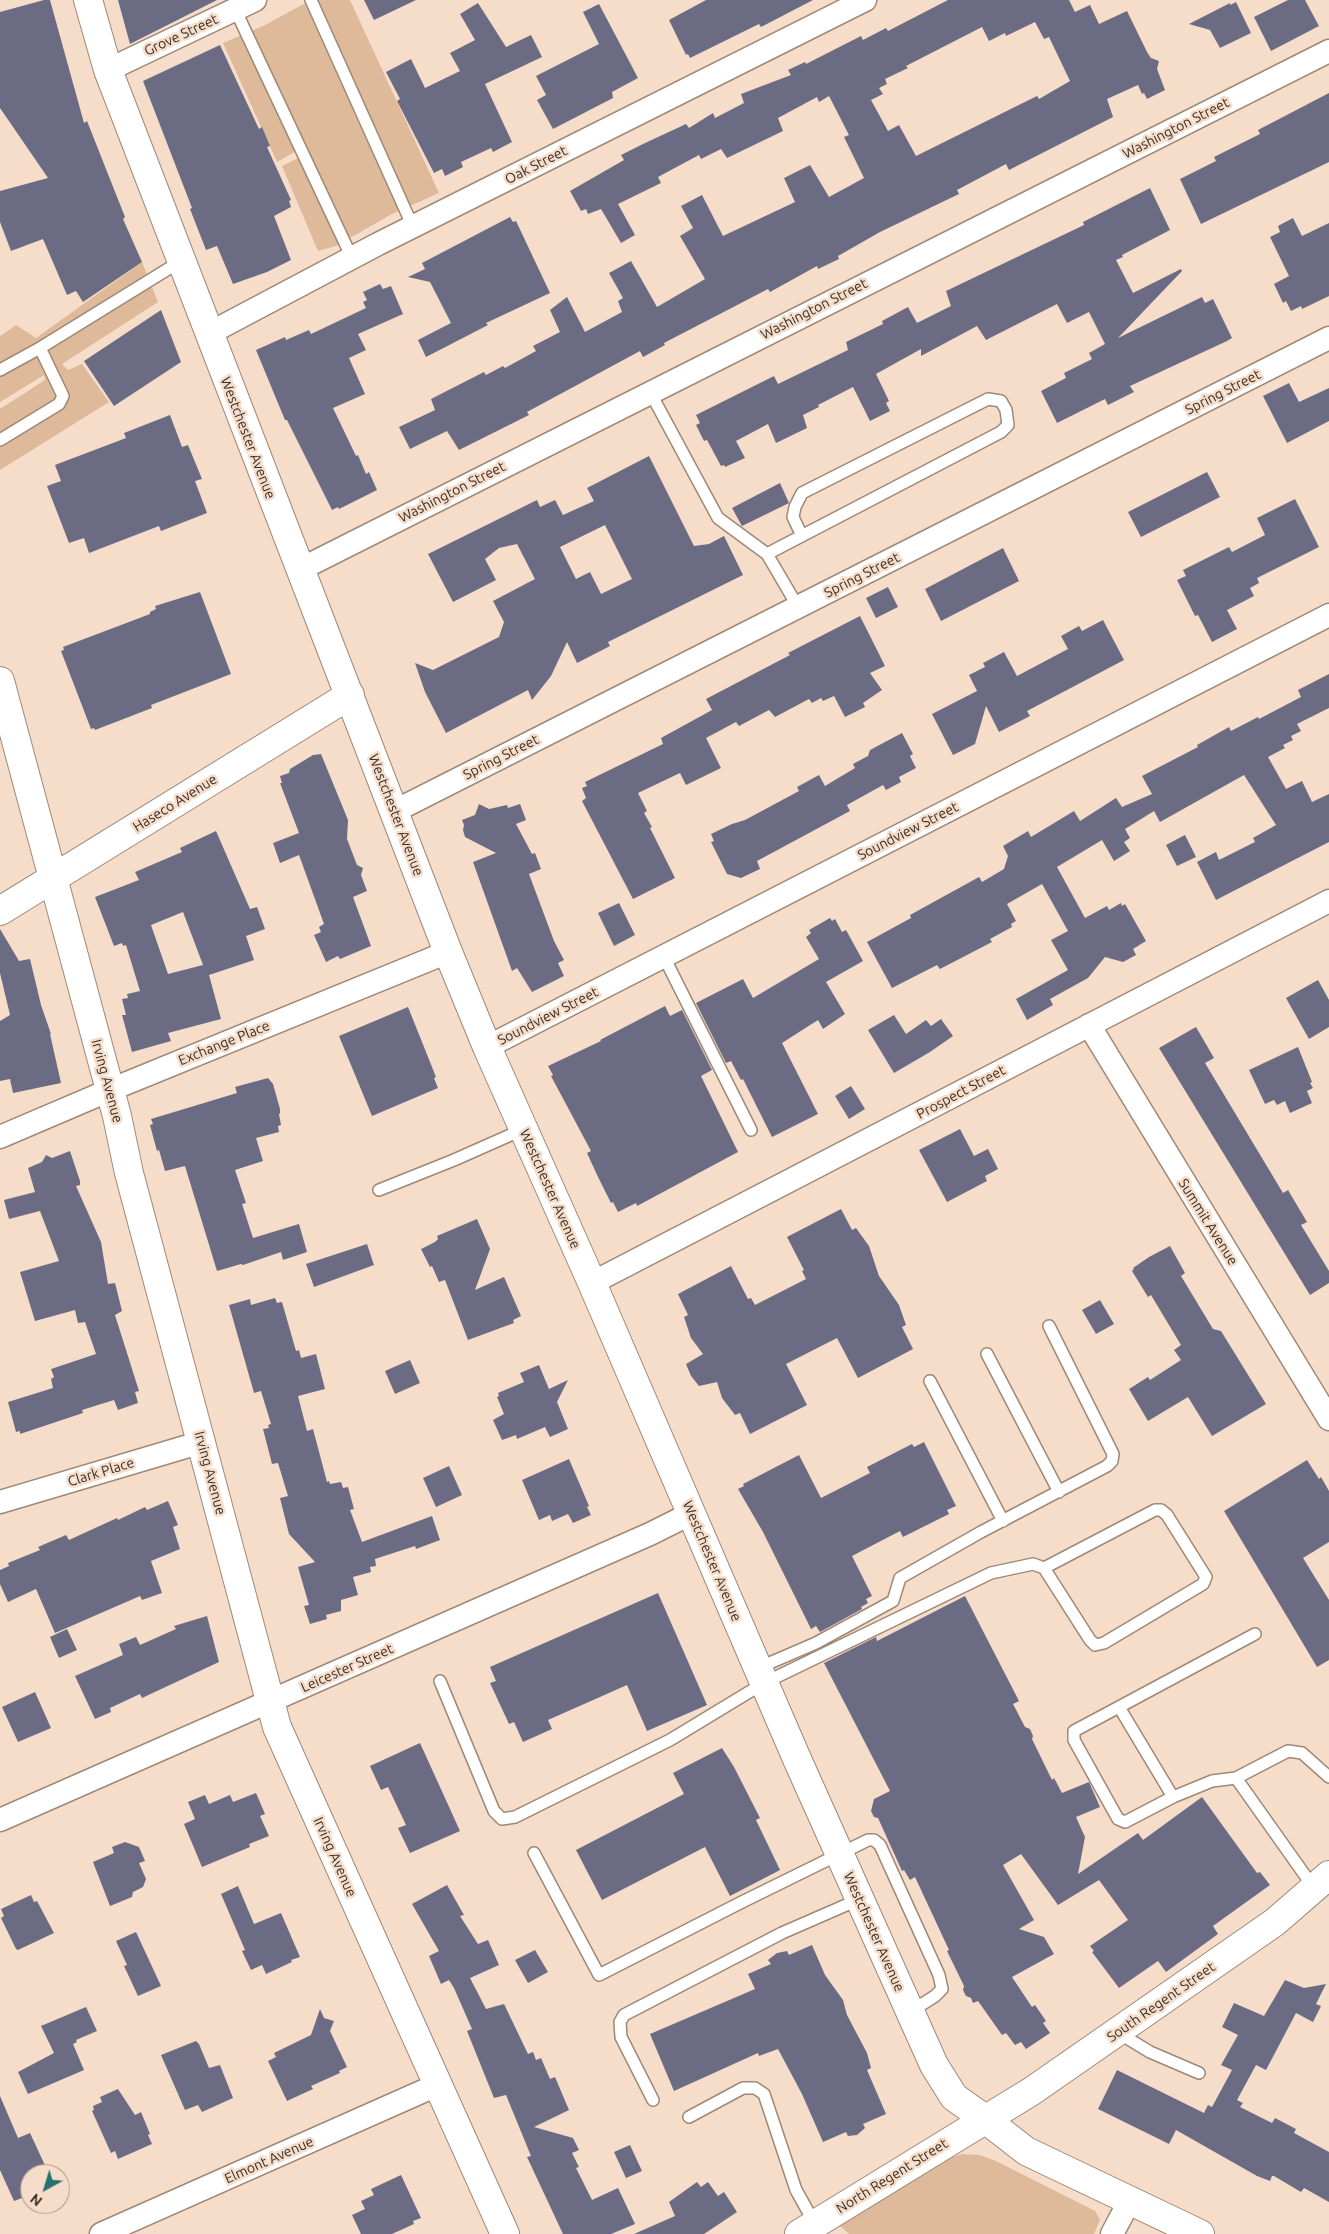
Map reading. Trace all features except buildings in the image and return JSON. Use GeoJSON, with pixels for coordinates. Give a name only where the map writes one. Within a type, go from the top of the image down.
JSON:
{"type":"FeatureCollection","features":[{"type":"Feature","properties":{"kind":"street","name":"Westchester Avenue"},"geometry":{"type":"LineString","coordinates":[[88,0],[108,70],[208,334],[350,695],[448,952],[761,1676],[934,2065],[954,2097],[1026,2151],[1200,2234]]}},
{"type":"Feature","properties":{"kind":"street","name":"Oak Street"},"geometry":{"type":"LineString","coordinates":[[208,334],[412,227],[865,0]]}},
{"type":"Feature","properties":{"kind":"street","name":"Grove Street"},"geometry":{"type":"LineString","coordinates":[[108,70],[245,5]]}},
{"type":"Feature","properties":{"kind":"street","name":"Washington Street"},"geometry":{"type":"LineString","coordinates":[[300,570],[1329,51]]}},
{"type":"Feature","properties":{"kind":"street","name":"Spring Street"},"geometry":{"type":"LineString","coordinates":[[395,811],[1329,338]]}},
{"type":"Feature","properties":{"kind":"street","name":"Soundview Street"},"geometry":{"type":"LineString","coordinates":[[488,1047],[1329,615]]}},
{"type":"Feature","properties":{"kind":"street","name":"Irving Avenue"},"geometry":{"type":"LineString","coordinates":[[0,681],[110,1090],[132,1182],[277,1727],[505,2234]]}},
{"type":"Feature","properties":{"kind":"street","name":"Haseco Avenue"},"geometry":{"type":"LineString","coordinates":[[0,912],[350,695]]}},
{"type":"Feature","properties":{"kind":"street","name":"Prospect Street"},"geometry":{"type":"LineString","coordinates":[[592,1283],[1329,901]]}},
{"type":"Feature","properties":{"kind":"street","name":"Exchange Place"},"geometry":{"type":"LineString","coordinates":[[0,1137],[448,952]]}},
{"type":"Feature","properties":{"kind":"street","name":"Summit Avenue"},"geometry":{"type":"LineString","coordinates":[[1089,1025],[1329,1419]]}},
{"type":"Feature","properties":{"kind":"street","name":"Clark Place"},"geometry":{"type":"LineString","coordinates":[[0,1502],[202,1442]]}},
{"type":"Feature","properties":{"kind":"street","name":"Leicester Street"},"geometry":{"type":"LineString","coordinates":[[0,1820],[650,1534],[692,1513]]}},
{"type":"Feature","properties":{"kind":"street","name":"South Regent Street"},"geometry":{"type":"LineString","coordinates":[[985,2119],[1032,2091],[1275,1922],[1322,1882]]}},
{"type":"Feature","properties":{"kind":"street","name":"Elmont Avenue"},"geometry":{"type":"LineString","coordinates":[[101,2234],[438,2085]]}},
{"type":"Feature","properties":{"kind":"street","name":"North Regent Street"},"geometry":{"type":"LineString","coordinates":[[807,2229],[985,2119]]}},
{"type":"Feature","properties":{"kind":"street"},"geometry":{"type":"LineString","coordinates":[[1112,2234],[1130,2200]]}},
{"type":"Feature","properties":{"kind":"lane"},"geometry":{"type":"LineString","coordinates":[[310,0],[412,227]]}},
{"type":"Feature","properties":{"kind":"lane"},"geometry":{"type":"LineString","coordinates":[[245,5],[352,258]]}},
{"type":"Feature","properties":{"kind":"lane"},"geometry":{"type":"LineString","coordinates":[[0,370],[40,348],[181,261]]}},
{"type":"Feature","properties":{"kind":"lane"},"geometry":{"type":"LineString","coordinates":[[0,440],[59,404],[63,396],[40,348]]}},
{"type":"Feature","properties":{"kind":"lane"},"geometry":{"type":"LineString","coordinates":[[650,392],[718,518],[767,554],[798,607]]}},
{"type":"Feature","properties":{"kind":"lane"},"geometry":{"type":"LineString","coordinates":[[767,554],[802,536],[1001,432],[1008,425],[1006,410],[1001,401],[988,398],[802,493],[794,507],[793,517],[802,536]]}},
{"type":"Feature","properties":{"kind":"lane"},"geometry":{"type":"LineString","coordinates":[[664,957],[751,1130]]}},
{"type":"Feature","properties":{"kind":"lane"},"geometry":{"type":"LineString","coordinates":[[379,1190],[524,1129]]}},
{"type":"Feature","properties":{"kind":"lane"},"geometry":{"type":"LineString","coordinates":[[440,1681],[494,1811],[502,1819],[515,1817],[670,1740],[761,1676],[816,1643],[893,1601],[900,1578],[1107,1466],[1112,1461],[1113,1454],[1049,1326]]}},
{"type":"Feature","properties":{"kind":"lane"},"geometry":{"type":"LineString","coordinates":[[987,1354],[1059,1492]]}},
{"type":"Feature","properties":{"kind":"lane"},"geometry":{"type":"LineString","coordinates":[[930,1381],[1003,1521]]}},
{"type":"Feature","properties":{"kind":"lane"},"geometry":{"type":"LineString","coordinates":[[761,1676],[991,1573],[1033,1564],[1044,1568],[1095,1645],[1104,1644],[1203,1584],[1206,1577],[1167,1515],[1161,1510],[1155,1510],[1044,1568]]}},
{"type":"Feature","properties":{"kind":"lane"},"geometry":{"type":"LineString","coordinates":[[1255,1634],[1074,1731],[1074,1740],[1118,1819],[1125,1822],[1173,1796],[1212,1781],[1236,1778],[1288,1751],[1302,1753],[1329,1777]]}},
{"type":"Feature","properties":{"kind":"lane"},"geometry":{"type":"LineString","coordinates":[[1119,1707],[1173,1796]]}},
{"type":"Feature","properties":{"kind":"lane"},"geometry":{"type":"LineString","coordinates":[[1236,1778],[1322,1882]]}},
{"type":"Feature","properties":{"kind":"lane"},"geometry":{"type":"LineString","coordinates":[[534,1853],[599,1975],[868,1840],[874,1840],[880,1845],[935,1966],[942,1989],[935,1996],[910,2012]]}},
{"type":"Feature","properties":{"kind":"lane"},"geometry":{"type":"LineString","coordinates":[[653,2100],[621,2037],[620,2022],[624,2015],[782,1933],[860,1899]]}},
{"type":"Feature","properties":{"kind":"lane"},"geometry":{"type":"LineString","coordinates":[[1117,2032],[1150,2052],[1198,2073]]}},
{"type":"Feature","properties":{"kind":"lane"},"geometry":{"type":"LineString","coordinates":[[690,2117],[743,2088],[755,2088],[764,2094],[807,2229]]}},
{"type":"Feature","properties":{"kind":"shaded area"},"geometry":{"type":"Polygon","coordinates":[[[311,0],[350,0],[439,193],[392,214],[336,246],[318,251],[282,166],[298,158],[296,151],[277,162],[223,43],[265,25],[311,0]]]}},
{"type":"Feature","properties":{"kind":"shaded area"},"geometry":{"type":"Polygon","coordinates":[[[142,262],[158,302],[62,364],[68,370],[82,364],[109,402],[0,470],[0,409],[45,380],[44,375],[0,402],[0,336],[16,325],[36,338],[142,262]]]}},
{"type":"Feature","properties":{"kind":"shaded area"},"geometry":{"type":"Polygon","coordinates":[[[962,2154],[980,2155],[996,2161],[1095,2211],[1100,2220],[1094,2234],[849,2234],[840,2226],[945,2160],[962,2154]]]}}]}
